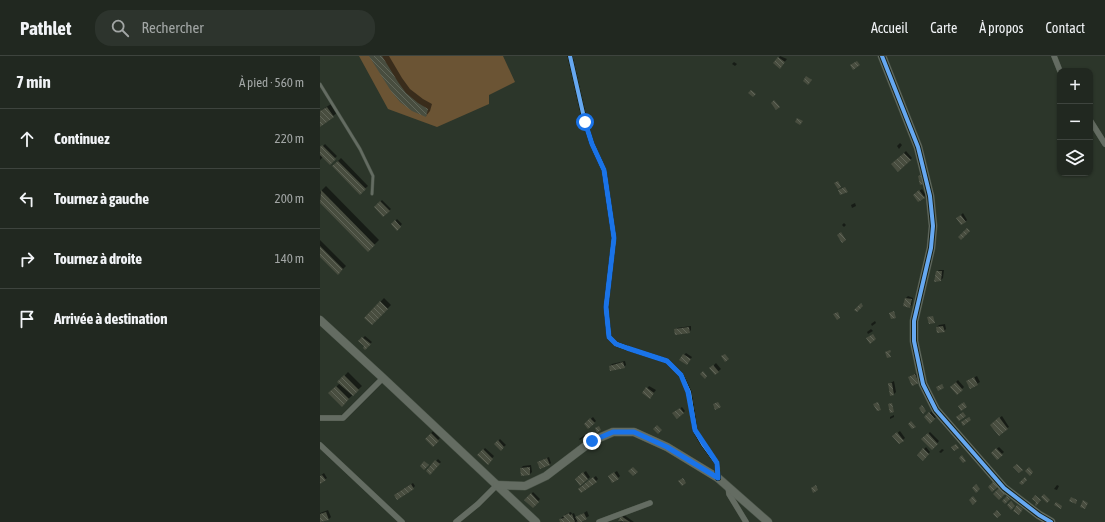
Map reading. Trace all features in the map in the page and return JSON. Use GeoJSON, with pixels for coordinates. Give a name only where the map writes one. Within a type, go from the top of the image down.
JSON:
{"type":"FeatureCollection","features":[{"type":"Feature","properties":{"kind":"street"},"geometry":{"type":"LineString","coordinates":[[570,56],[587,129],[604,170],[614,238],[606,307],[609,337],[616,344],[667,361],[681,375],[688,392],[695,430],[717,463],[718,478]]}},
{"type":"Feature","properties":{"kind":"street"},"geometry":{"type":"LineString","coordinates":[[882,56],[918,147],[930,196],[933,226],[932,248],[914,321],[914,341],[923,384],[936,410],[1004,488],[1039,515],[1051,522]]}},
{"type":"Feature","properties":{"kind":"street"},"geometry":{"type":"LineString","coordinates":[[1054,56],[1059,68]]}},
{"type":"Feature","properties":{"kind":"street"},"geometry":{"type":"LineString","coordinates":[[1093,125],[1105,144]]}},
{"type":"Feature","properties":{"kind":"street"},"geometry":{"type":"LineString","coordinates":[[320,320],[536,522]]}},
{"type":"Feature","properties":{"kind":"street"},"geometry":{"type":"LineString","coordinates":[[320,418],[344,418],[383,378]]}},
{"type":"Feature","properties":{"kind":"street"},"geometry":{"type":"LineString","coordinates":[[456,522],[498,485],[525,486],[546,476],[592,441],[613,432],[634,432],[667,447],[718,478],[768,522]]}},
{"type":"Feature","properties":{"kind":"street"},"geometry":{"type":"LineString","coordinates":[[320,445],[402,522]]}},
{"type":"Feature","properties":{"kind":"street"},"geometry":{"type":"LineString","coordinates":[[728,486],[729,494],[746,522]]}},
{"type":"Feature","properties":{"kind":"street"},"geometry":{"type":"LineString","coordinates":[[599,522],[650,503]]}},
{"type":"Feature","properties":{"kind":"lane"},"geometry":{"type":"LineString","coordinates":[[320,84],[360,149],[373,176],[372,194]]}},
{"type":"Feature","properties":{"kind":"shaded area"},"geometry":{"type":"Polygon","coordinates":[[[359,56],[503,56],[515,82],[489,95],[489,104],[437,127],[388,109],[359,56]]]}},
{"type":"Feature","properties":{"kind":"building"},"geometry":{"type":"Polygon","coordinates":[[[369,56],[382,56],[406,93],[428,109],[426,117],[412,111],[400,102],[391,91],[369,56]]]}},
{"type":"Feature","properties":{"kind":"building"},"geometry":{"type":"Polygon","coordinates":[[[778,57],[785,62],[780,69],[773,63],[778,57]]]}},
{"type":"Feature","properties":{"kind":"building"},"geometry":{"type":"Polygon","coordinates":[[[857,61],[860,65],[853,70],[850,65],[857,61]]]}},
{"type":"Feature","properties":{"kind":"building"},"geometry":{"type":"Polygon","coordinates":[[[806,76],[812,80],[808,85],[803,81],[806,76]]]}},
{"type":"Feature","properties":{"kind":"building"},"geometry":{"type":"Polygon","coordinates":[[[751,90],[756,94],[753,97],[748,93],[751,90]]]}},
{"type":"Feature","properties":{"kind":"building"},"geometry":{"type":"Polygon","coordinates":[[[774,100],[780,107],[776,110],[771,103],[774,100]]]}},
{"type":"Feature","properties":{"kind":"building"},"geometry":{"type":"Polygon","coordinates":[[[327,107],[334,117],[320,127],[320,111],[327,107]]]}},
{"type":"Feature","properties":{"kind":"building"},"geometry":{"type":"Polygon","coordinates":[[[797,118],[803,121],[800,125],[795,122],[797,118]]]}},
{"type":"Feature","properties":{"kind":"building"},"geometry":{"type":"Polygon","coordinates":[[[322,145],[336,159],[330,165],[320,155],[320,147],[322,145]]]}},
{"type":"Feature","properties":{"kind":"building"},"geometry":{"type":"Polygon","coordinates":[[[904,153],[911,160],[898,172],[891,164],[904,153]]]}},
{"type":"Feature","properties":{"kind":"building"},"geometry":{"type":"Polygon","coordinates":[[[338,161],[366,189],[360,195],[332,166],[338,161]]]}},
{"type":"Feature","properties":{"kind":"building"},"geometry":{"type":"Polygon","coordinates":[[[921,175],[924,184],[920,185],[918,176],[921,175]]]}},
{"type":"Feature","properties":{"kind":"building"},"geometry":{"type":"Polygon","coordinates":[[[838,181],[841,187],[838,189],[834,183],[838,181]]]}},
{"type":"Feature","properties":{"kind":"building"},"geometry":{"type":"Polygon","coordinates":[[[845,187],[848,192],[840,195],[838,190],[845,187]]]}},
{"type":"Feature","properties":{"kind":"building"},"geometry":{"type":"Polygon","coordinates":[[[321,190],[375,245],[368,252],[320,203],[321,190]]]}},
{"type":"Feature","properties":{"kind":"building"},"geometry":{"type":"Polygon","coordinates":[[[919,190],[925,198],[918,202],[913,195],[919,190]]]}},
{"type":"Feature","properties":{"kind":"building"},"geometry":{"type":"Polygon","coordinates":[[[380,201],[390,211],[383,217],[374,207],[380,201]]]}},
{"type":"Feature","properties":{"kind":"building"},"geometry":{"type":"Polygon","coordinates":[[[961,215],[966,222],[961,225],[956,218],[961,215]]]}},
{"type":"Feature","properties":{"kind":"building"},"geometry":{"type":"Polygon","coordinates":[[[395,220],[401,227],[397,231],[391,224],[395,220]]]}},
{"type":"Feature","properties":{"kind":"building"},"geometry":{"type":"Polygon","coordinates":[[[967,228],[970,231],[961,240],[958,237],[967,228]]]}},
{"type":"Feature","properties":{"kind":"building"},"geometry":{"type":"Polygon","coordinates":[[[841,232],[846,240],[842,243],[837,235],[841,232]]]}},
{"type":"Feature","properties":{"kind":"building"},"geometry":{"type":"Polygon","coordinates":[[[320,246],[343,269],[338,275],[320,257],[320,246]]]}},
{"type":"Feature","properties":{"kind":"building"},"geometry":{"type":"Polygon","coordinates":[[[936,271],[942,271],[941,281],[934,282],[936,271]]]}},
{"type":"Feature","properties":{"kind":"building"},"geometry":{"type":"Polygon","coordinates":[[[905,298],[912,299],[910,308],[903,306],[905,298]]]}},
{"type":"Feature","properties":{"kind":"building"},"geometry":{"type":"Polygon","coordinates":[[[380,301],[388,309],[372,325],[364,318],[380,301]]]}},
{"type":"Feature","properties":{"kind":"building"},"geometry":{"type":"Polygon","coordinates":[[[861,303],[863,306],[857,312],[854,310],[861,303]]]}},
{"type":"Feature","properties":{"kind":"building"},"geometry":{"type":"Polygon","coordinates":[[[894,311],[896,318],[891,319],[889,313],[894,311]]]}},
{"type":"Feature","properties":{"kind":"building"},"geometry":{"type":"Polygon","coordinates":[[[838,312],[840,318],[837,320],[833,314],[838,312]]]}},
{"type":"Feature","properties":{"kind":"building"},"geometry":{"type":"Polygon","coordinates":[[[933,316],[935,323],[929,324],[927,317],[933,316]]]}},
{"type":"Feature","properties":{"kind":"building"},"geometry":{"type":"Polygon","coordinates":[[[943,326],[945,332],[937,333],[936,327],[943,326]]]}},
{"type":"Feature","properties":{"kind":"building"},"geometry":{"type":"Polygon","coordinates":[[[689,327],[690,333],[675,335],[674,329],[689,327]]]}},
{"type":"Feature","properties":{"kind":"building"},"geometry":{"type":"Polygon","coordinates":[[[873,334],[876,339],[870,344],[866,338],[873,334]]]}},
{"type":"Feature","properties":{"kind":"building"},"geometry":{"type":"Polygon","coordinates":[[[362,337],[371,344],[365,350],[363,348],[364,346],[358,341],[362,337]]]}},
{"type":"Feature","properties":{"kind":"building"},"geometry":{"type":"Polygon","coordinates":[[[890,350],[891,352],[889,353],[891,357],[887,358],[885,352],[890,350]]]}},
{"type":"Feature","properties":{"kind":"building"},"geometry":{"type":"Polygon","coordinates":[[[683,354],[691,359],[687,365],[679,360],[683,354]]]}},
{"type":"Feature","properties":{"kind":"building"},"geometry":{"type":"Polygon","coordinates":[[[725,354],[729,359],[725,362],[721,356],[725,354]]]}},
{"type":"Feature","properties":{"kind":"building"},"geometry":{"type":"Polygon","coordinates":[[[623,362],[625,368],[610,371],[609,366],[623,362]]]}},
{"type":"Feature","properties":{"kind":"building"},"geometry":{"type":"Polygon","coordinates":[[[713,365],[719,372],[715,375],[709,368],[713,365]]]}},
{"type":"Feature","properties":{"kind":"building"},"geometry":{"type":"Polygon","coordinates":[[[703,371],[707,376],[705,379],[700,374],[703,371]]]}},
{"type":"Feature","properties":{"kind":"building"},"geometry":{"type":"Polygon","coordinates":[[[915,374],[919,383],[912,386],[908,377],[915,374]]]}},
{"type":"Feature","properties":{"kind":"building"},"geometry":{"type":"Polygon","coordinates":[[[344,375],[359,390],[353,396],[337,382],[344,375]]]}},
{"type":"Feature","properties":{"kind":"building"},"geometry":{"type":"Polygon","coordinates":[[[974,377],[978,385],[970,389],[966,381],[974,377]]]}},
{"type":"Feature","properties":{"kind":"building"},"geometry":{"type":"Polygon","coordinates":[[[956,382],[963,390],[957,395],[950,387],[956,382]]]}},
{"type":"Feature","properties":{"kind":"building"},"geometry":{"type":"Polygon","coordinates":[[[888,383],[892,383],[894,395],[890,396],[888,383]]]}},
{"type":"Feature","properties":{"kind":"building"},"geometry":{"type":"Polygon","coordinates":[[[942,384],[944,388],[938,391],[936,387],[942,384]]]}},
{"type":"Feature","properties":{"kind":"building"},"geometry":{"type":"Polygon","coordinates":[[[336,386],[349,399],[342,407],[328,393],[336,386]]]}},
{"type":"Feature","properties":{"kind":"building"},"geometry":{"type":"Polygon","coordinates":[[[646,387],[654,393],[650,399],[642,393],[646,387]]]}},
{"type":"Feature","properties":{"kind":"building"},"geometry":{"type":"Polygon","coordinates":[[[718,402],[721,407],[715,410],[713,404],[718,402]]]}},
{"type":"Feature","properties":{"kind":"building"},"geometry":{"type":"Polygon","coordinates":[[[878,402],[881,410],[877,411],[873,404],[878,402]]]}},
{"type":"Feature","properties":{"kind":"building"},"geometry":{"type":"Polygon","coordinates":[[[964,402],[967,407],[961,411],[958,406],[964,402]]]}},
{"type":"Feature","properties":{"kind":"building"},"geometry":{"type":"Polygon","coordinates":[[[892,403],[894,412],[890,413],[888,404],[892,403]]]}},
{"type":"Feature","properties":{"kind":"building"},"geometry":{"type":"Polygon","coordinates":[[[922,405],[926,411],[923,414],[919,408],[922,405]]]}},
{"type":"Feature","properties":{"kind":"building"},"geometry":{"type":"Polygon","coordinates":[[[680,408],[684,413],[677,419],[672,413],[680,408]]]}},
{"type":"Feature","properties":{"kind":"building"},"geometry":{"type":"Polygon","coordinates":[[[929,412],[935,419],[930,424],[924,417],[929,412]]]}},
{"type":"Feature","properties":{"kind":"building"},"geometry":{"type":"Polygon","coordinates":[[[963,412],[966,416],[959,421],[956,417],[963,412]]]}},
{"type":"Feature","properties":{"kind":"building"},"geometry":{"type":"Polygon","coordinates":[[[969,417],[971,420],[963,426],[961,422],[969,417]]]}},
{"type":"Feature","properties":{"kind":"building"},"geometry":{"type":"Polygon","coordinates":[[[999,417],[1008,429],[999,436],[990,425],[999,417]]]}},
{"type":"Feature","properties":{"kind":"building"},"geometry":{"type":"Polygon","coordinates":[[[590,418],[595,423],[588,429],[584,424],[590,418]]]}},
{"type":"Feature","properties":{"kind":"building"},"geometry":{"type":"Polygon","coordinates":[[[911,421],[916,427],[912,429],[908,424],[911,421]]]}},
{"type":"Feature","properties":{"kind":"building"},"geometry":{"type":"Polygon","coordinates":[[[657,425],[662,430],[658,434],[653,429],[657,425]]]}},
{"type":"Feature","properties":{"kind":"building"},"geometry":{"type":"Polygon","coordinates":[[[599,426],[601,430],[597,433],[595,428],[599,426]]]}},
{"type":"Feature","properties":{"kind":"building"},"geometry":{"type":"Polygon","coordinates":[[[897,432],[904,441],[899,444],[892,436],[897,432]]]}},
{"type":"Feature","properties":{"kind":"building"},"geometry":{"type":"Polygon","coordinates":[[[431,433],[439,441],[433,447],[425,439],[431,433]]]}},
{"type":"Feature","properties":{"kind":"building"},"geometry":{"type":"Polygon","coordinates":[[[928,433],[938,444],[932,450],[921,439],[928,433]]]}},
{"type":"Feature","properties":{"kind":"building"},"geometry":{"type":"Polygon","coordinates":[[[498,440],[504,447],[501,451],[494,444],[498,440]]]}},
{"type":"Feature","properties":{"kind":"building"},"geometry":{"type":"Polygon","coordinates":[[[956,444],[959,448],[954,451],[951,447],[956,444]]]}},
{"type":"Feature","properties":{"kind":"building"},"geometry":{"type":"Polygon","coordinates":[[[923,448],[929,454],[923,461],[917,455],[923,448]]]}},
{"type":"Feature","properties":{"kind":"building"},"geometry":{"type":"Polygon","coordinates":[[[996,448],[1003,455],[997,460],[991,453],[996,448]]]}},
{"type":"Feature","properties":{"kind":"building"},"geometry":{"type":"Polygon","coordinates":[[[483,449],[493,459],[488,465],[477,455],[483,449]]]}},
{"type":"Feature","properties":{"kind":"building"},"geometry":{"type":"Polygon","coordinates":[[[962,455],[966,461],[963,463],[959,458],[962,455]]]}},
{"type":"Feature","properties":{"kind":"building"},"geometry":{"type":"Polygon","coordinates":[[[547,458],[550,465],[540,469],[537,462],[547,458]]]}},
{"type":"Feature","properties":{"kind":"building"},"geometry":{"type":"Polygon","coordinates":[[[435,460],[440,464],[430,475],[426,471],[435,460]]]}},
{"type":"Feature","properties":{"kind":"building"},"geometry":{"type":"Polygon","coordinates":[[[424,461],[429,465],[424,470],[420,466],[424,461]]]}},
{"type":"Feature","properties":{"kind":"building"},"geometry":{"type":"Polygon","coordinates":[[[1017,464],[1023,470],[1019,473],[1013,467],[1017,464]]]}},
{"type":"Feature","properties":{"kind":"building"},"geometry":{"type":"Polygon","coordinates":[[[530,467],[530,475],[521,476],[520,468],[530,467]]]}},
{"type":"Feature","properties":{"kind":"building"},"geometry":{"type":"Polygon","coordinates":[[[633,467],[638,472],[633,476],[628,471],[633,467]]]}},
{"type":"Feature","properties":{"kind":"building"},"geometry":{"type":"Polygon","coordinates":[[[1029,467],[1033,472],[1030,476],[1025,471],[1029,467]]]}},
{"type":"Feature","properties":{"kind":"building"},"geometry":{"type":"Polygon","coordinates":[[[583,472],[588,479],[580,486],[575,479],[583,472]]]}},
{"type":"Feature","properties":{"kind":"building"},"geometry":{"type":"Polygon","coordinates":[[[614,472],[619,479],[612,483],[608,476],[614,472]]]}},
{"type":"Feature","properties":{"kind":"building"},"geometry":{"type":"Polygon","coordinates":[[[322,475],[326,480],[320,484],[320,476],[322,475]]]}},
{"type":"Feature","properties":{"kind":"building"},"geometry":{"type":"Polygon","coordinates":[[[593,477],[597,482],[581,493],[578,489],[593,477]]]}},
{"type":"Feature","properties":{"kind":"building"},"geometry":{"type":"Polygon","coordinates":[[[1025,477],[1027,480],[1022,485],[1019,483],[1025,477]]]}},
{"type":"Feature","properties":{"kind":"building"},"geometry":{"type":"Polygon","coordinates":[[[683,478],[686,483],[682,486],[678,481],[683,478]]]}},
{"type":"Feature","properties":{"kind":"building"},"geometry":{"type":"Polygon","coordinates":[[[993,482],[998,487],[992,492],[988,487],[993,482]]]}},
{"type":"Feature","properties":{"kind":"building"},"geometry":{"type":"Polygon","coordinates":[[[411,484],[414,489],[397,500],[394,495],[411,484]]]}},
{"type":"Feature","properties":{"kind":"building"},"geometry":{"type":"Polygon","coordinates":[[[976,484],[980,489],[976,493],[972,488],[976,484]]]}},
{"type":"Feature","properties":{"kind":"building"},"geometry":{"type":"Polygon","coordinates":[[[816,485],[818,490],[813,493],[811,488],[816,485]]]}},
{"type":"Feature","properties":{"kind":"building"},"geometry":{"type":"Polygon","coordinates":[[[999,488],[1005,494],[999,500],[993,494],[999,488]]]}},
{"type":"Feature","properties":{"kind":"building"},"geometry":{"type":"Polygon","coordinates":[[[531,493],[539,502],[533,508],[524,500],[531,493]]]}},
{"type":"Feature","properties":{"kind":"building"},"geometry":{"type":"Polygon","coordinates":[[[1044,494],[1050,500],[1047,503],[1041,497],[1044,494]]]}},
{"type":"Feature","properties":{"kind":"building"},"geometry":{"type":"Polygon","coordinates":[[[1035,495],[1041,500],[1036,506],[1036,502],[1032,499],[1035,495]]]}},
{"type":"Feature","properties":{"kind":"building"},"geometry":{"type":"Polygon","coordinates":[[[973,496],[977,501],[973,505],[969,500],[973,496]]]}},
{"type":"Feature","properties":{"kind":"building"},"geometry":{"type":"Polygon","coordinates":[[[1007,496],[1010,499],[1005,504],[1002,501],[1007,496]]]}},
{"type":"Feature","properties":{"kind":"building"},"geometry":{"type":"Polygon","coordinates":[[[1071,497],[1077,500],[1076,504],[1069,501],[1071,497]]]}},
{"type":"Feature","properties":{"kind":"building"},"geometry":{"type":"Polygon","coordinates":[[[1083,500],[1088,503],[1085,509],[1080,507],[1083,500]]]}},
{"type":"Feature","properties":{"kind":"building"},"geometry":{"type":"Polygon","coordinates":[[[1011,501],[1015,506],[1011,510],[1007,505],[1011,501]]]}},
{"type":"Feature","properties":{"kind":"building"},"geometry":{"type":"Polygon","coordinates":[[[1056,502],[1062,506],[1061,509],[1054,505],[1056,502]]]}},
{"type":"Feature","properties":{"kind":"building"},"geometry":{"type":"Polygon","coordinates":[[[1017,505],[1023,509],[1019,515],[1013,511],[1017,505]]]}},
{"type":"Feature","properties":{"kind":"building"},"geometry":{"type":"Polygon","coordinates":[[[997,510],[1001,515],[997,518],[993,514],[997,510]]]}},
{"type":"Feature","properties":{"kind":"building"},"geometry":{"type":"Polygon","coordinates":[[[326,512],[329,520],[320,522],[320,514],[326,512]]]}},
{"type":"Feature","properties":{"kind":"building"},"geometry":{"type":"Polygon","coordinates":[[[569,513],[570,515],[572,514],[575,522],[560,522],[559,519],[564,518],[563,516],[569,513]]]}},
{"type":"Feature","properties":{"kind":"building"},"geometry":{"type":"Polygon","coordinates":[[[584,513],[587,519],[578,522],[575,517],[584,513]]]}},
{"type":"Feature","properties":{"kind":"building"},"geometry":{"type":"Polygon","coordinates":[[[621,516],[630,522],[618,521],[621,516]]]}},
{"type":"Feature","properties":{"kind":"cycle path"},"geometry":{"type":"LineString","coordinates":[[570,56],[585,122],[592,144],[604,170],[614,238],[606,307],[609,337],[616,344],[667,361],[681,375],[689,392],[695,430],[717,463],[718,478]]}},
{"type":"Feature","properties":{"kind":"cycle path"},"geometry":{"type":"LineString","coordinates":[[882,56],[918,147],[930,196],[933,226],[931,248],[914,321],[914,341],[923,384],[936,410],[1004,488],[1039,515],[1051,522]]}},
{"type":"Feature","properties":{"kind":"route"},"geometry":{"type":"LineString","coordinates":[[585,122],[592,144],[604,170],[614,238],[606,307],[609,337],[616,344],[667,361],[681,375],[688,392],[695,430],[717,463],[718,478],[667,447],[634,432],[613,432],[592,441]]}}]}
